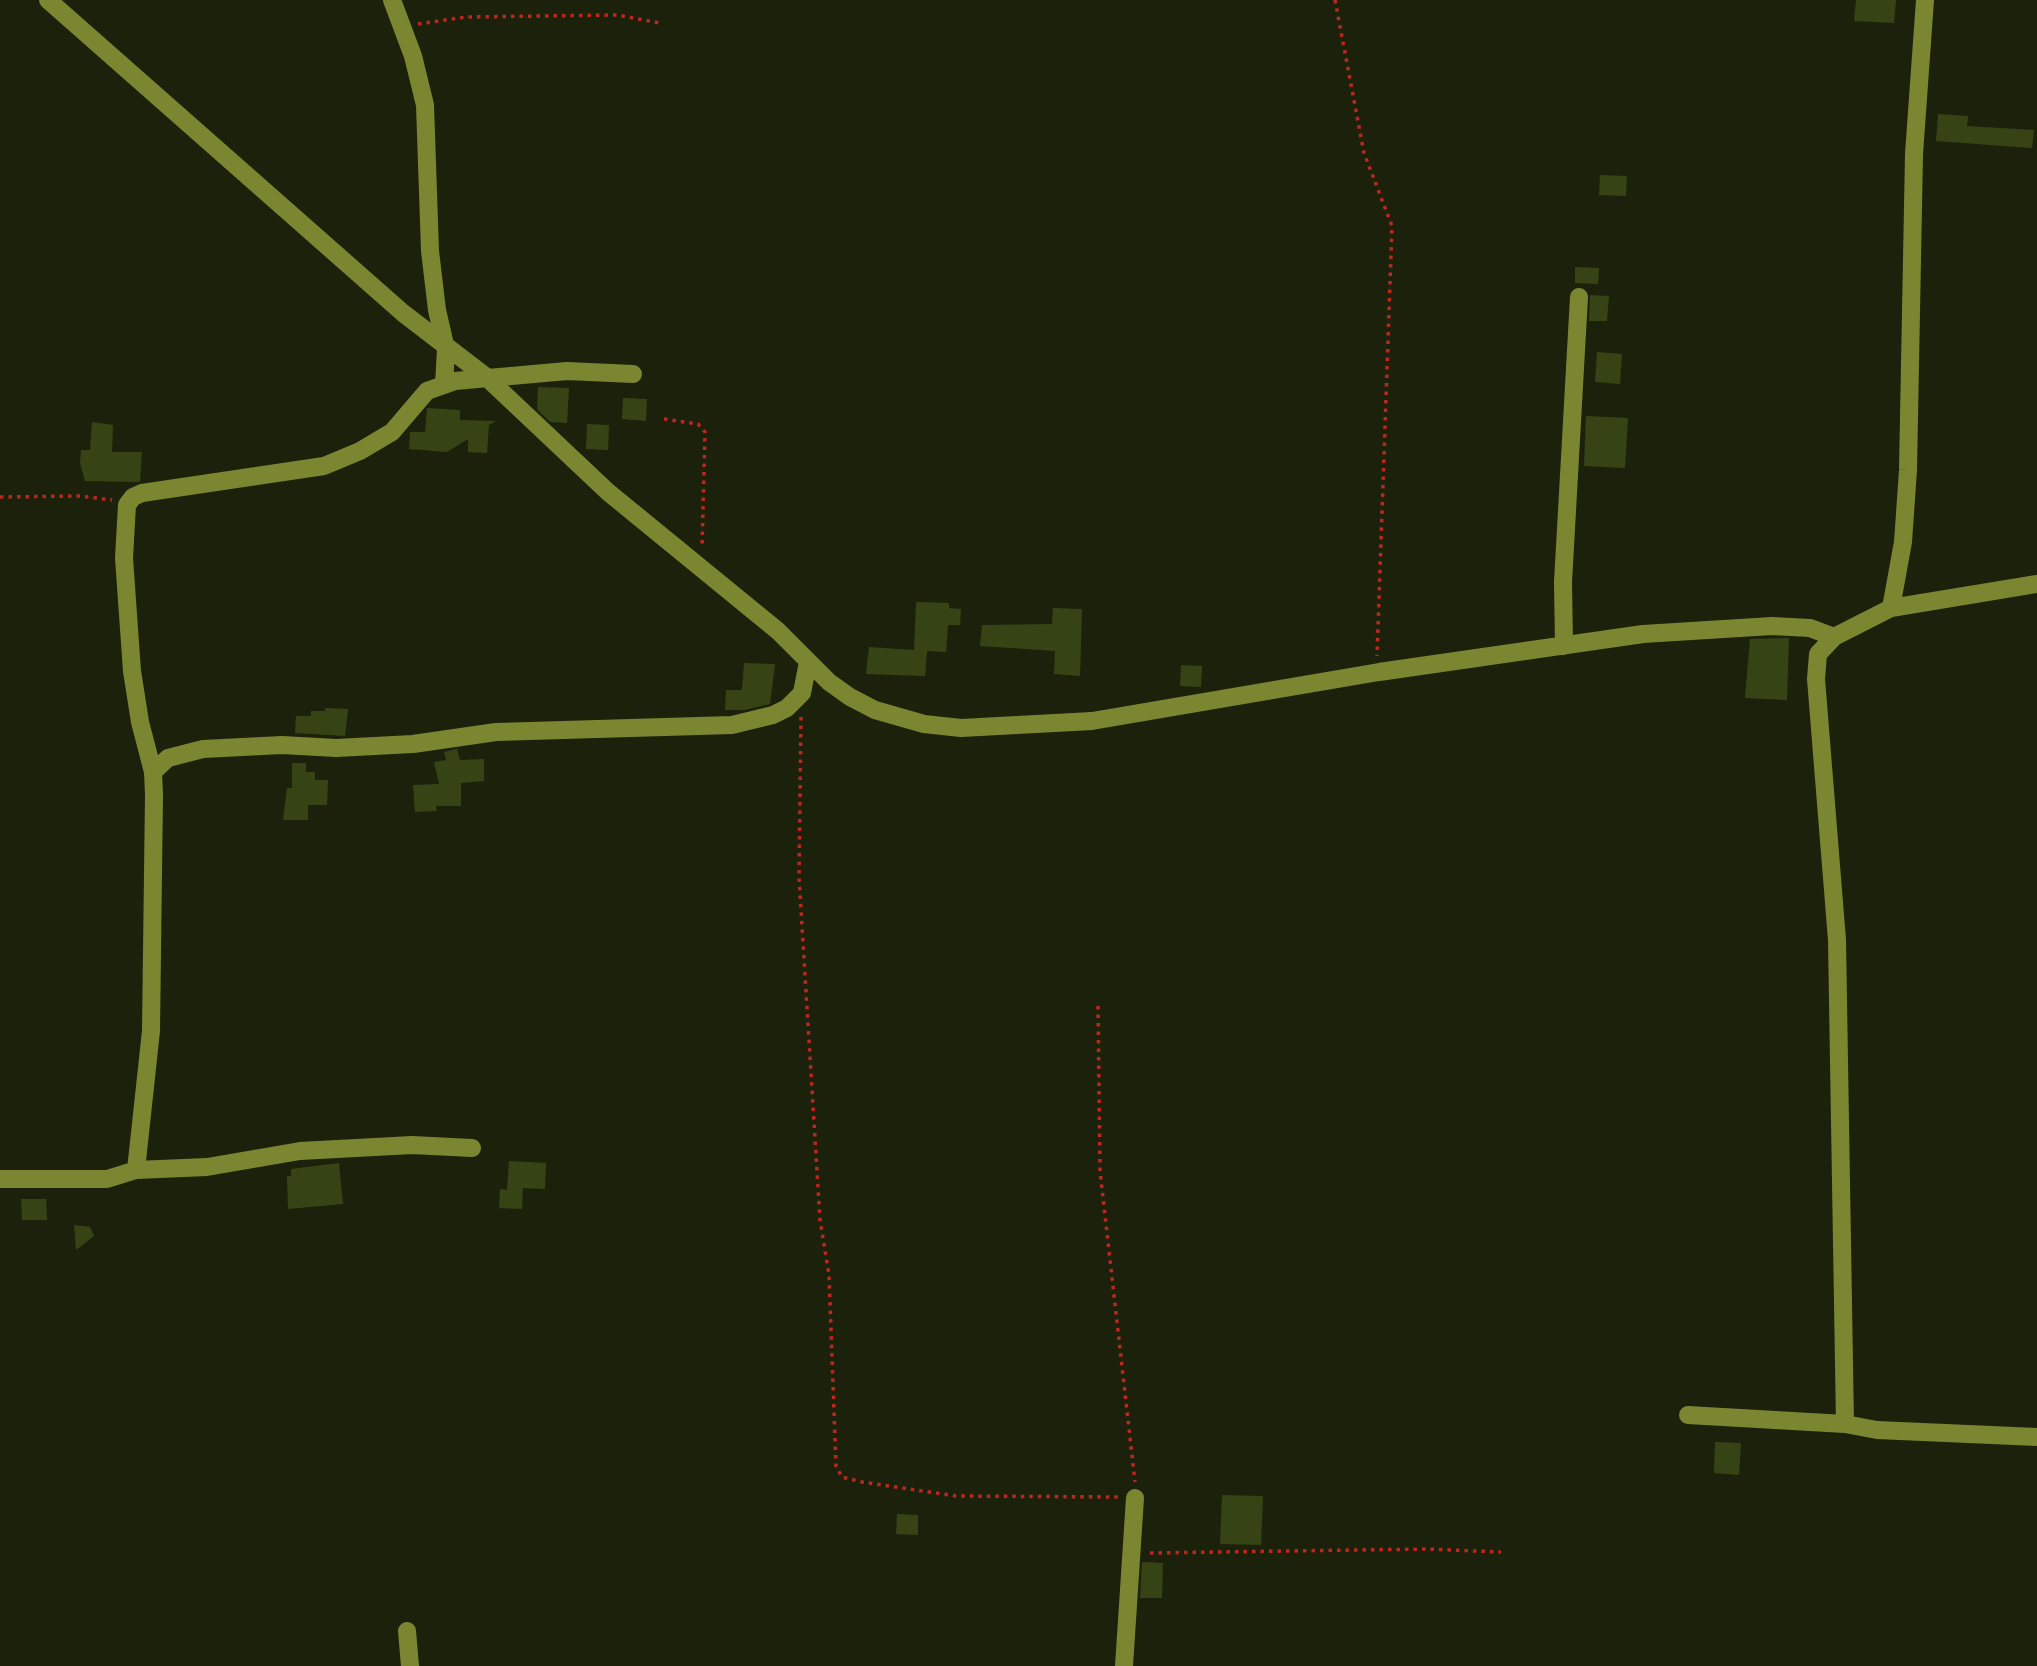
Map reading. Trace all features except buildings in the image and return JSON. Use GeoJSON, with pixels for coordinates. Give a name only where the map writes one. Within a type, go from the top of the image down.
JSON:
{"type":"FeatureCollection","features":[{"type":"Feature","properties":{"kind":"street"},"geometry":{"type":"LineString","coordinates":[[48,0],[446,349],[485,376],[608,492],[778,631],[808,662],[850,697],[875,710],[924,724],[961,728],[1093,721],[1379,672],[1643,634],[1772,626],[1810,628],[1834,637]]}},
{"type":"Feature","properties":{"kind":"street"},"geometry":{"type":"LineString","coordinates":[[392,0],[425,105],[430,251],[437,310],[446,349],[444,385]]}},
{"type":"Feature","properties":{"kind":"street"},"geometry":{"type":"LineString","coordinates":[[1891,608],[1903,542],[1909,470],[1914,154],[1925,0]]}},
{"type":"Feature","properties":{"kind":"street"},"geometry":{"type":"LineString","coordinates":[[1564,646],[1563,582],[1579,297]]}},
{"type":"Feature","properties":{"kind":"street"},"geometry":{"type":"LineString","coordinates":[[136,1170],[152,1031],[153,772],[140,722],[132,671],[124,558],[127,505],[133,497],[142,493],[324,466],[360,452],[392,432],[427,391],[444,385],[485,376],[587,371],[633,374]]}},
{"type":"Feature","properties":{"kind":"street"},"geometry":{"type":"LineString","coordinates":[[1845,1424],[1838,940],[1816,679],[1818,654],[1834,637],[1891,608],[2037,584]]}},
{"type":"Feature","properties":{"kind":"street"},"geometry":{"type":"LineString","coordinates":[[153,772],[168,758],[203,749],[282,745],[336,748],[413,744],[496,732],[732,725],[773,715],[787,708],[802,693],[808,662]]}},
{"type":"Feature","properties":{"kind":"street"},"geometry":{"type":"LineString","coordinates":[[0,1180],[107,1180],[136,1170],[207,1167],[300,1151],[412,1145],[472,1148]]}},
{"type":"Feature","properties":{"kind":"street"},"geometry":{"type":"LineString","coordinates":[[1688,1415],[1845,1424],[1877,1430],[2037,1437]]}},
{"type":"Feature","properties":{"kind":"street"},"geometry":{"type":"LineString","coordinates":[[1124,1666],[1135,1498]]}},
{"type":"Feature","properties":{"kind":"street"},"geometry":{"type":"LineString","coordinates":[[407,1631],[410,1666]]}},
{"type":"Feature","properties":{"kind":"path"},"geometry":{"type":"LineString","coordinates":[[1335,0],[1364,153],[1392,226],[1377,578],[1376,648],[1379,672]]}},
{"type":"Feature","properties":{"kind":"path"},"geometry":{"type":"LineString","coordinates":[[402,26],[466,17],[594,15],[637,16],[660,23]]}},
{"type":"Feature","properties":{"kind":"path"},"geometry":{"type":"LineString","coordinates":[[664,419],[698,425],[705,432],[702,571]]}},
{"type":"Feature","properties":{"kind":"path"},"geometry":{"type":"LineString","coordinates":[[0,497],[80,496],[107,499],[127,505]]}},
{"type":"Feature","properties":{"kind":"path"},"geometry":{"type":"LineString","coordinates":[[802,693],[799,877],[820,1220],[829,1275],[836,1466],[842,1477],[956,1496],[1135,1498],[1135,1470],[1100,1171],[1098,1006]]}},
{"type":"Feature","properties":{"kind":"path"},"geometry":{"type":"LineString","coordinates":[[1132,1553],[1426,1549],[1501,1552]]}}]}
